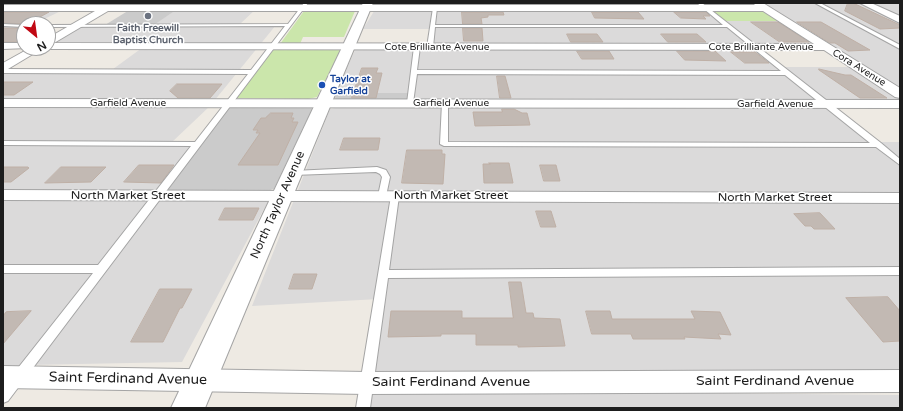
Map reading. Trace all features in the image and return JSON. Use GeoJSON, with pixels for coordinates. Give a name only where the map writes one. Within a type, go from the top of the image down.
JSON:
{"type":"FeatureCollection","features":[{"type":"Feature","properties":{"kind":"street"},"geometry":{"type":"LineString","coordinates":[[864,3],[900,20]]}},
{"type":"Feature","properties":{"kind":"street"},"geometry":{"type":"LineString","coordinates":[[56,38],[78,26],[110,5]]}},
{"type":"Feature","properties":{"kind":"street"},"geometry":{"type":"LineString","coordinates":[[3,8],[110,5],[367,5],[435,8],[510,6],[761,6]]}},
{"type":"Feature","properties":{"kind":"street","name":"North Taylor Avenue"},"geometry":{"type":"LineString","coordinates":[[188,408],[367,5]]}},
{"type":"Feature","properties":{"kind":"street","name":"Cora Avenue"},"geometry":{"type":"LineString","coordinates":[[761,6],[900,94]]}},
{"type":"Feature","properties":{"kind":"street"},"geometry":{"type":"LineString","coordinates":[[876,9],[900,9]]}},
{"type":"Feature","properties":{"kind":"street"},"geometry":{"type":"LineString","coordinates":[[3,46],[16,46]]}},
{"type":"Feature","properties":{"kind":"street","name":"Cote Brilliante Avenue"},"geometry":{"type":"LineString","coordinates":[[56,46],[826,47]]}},
{"type":"Feature","properties":{"kind":"street"},"geometry":{"type":"LineString","coordinates":[[3,68],[24,56]]}},
{"type":"Feature","properties":{"kind":"street","name":"Garfield Avenue"},"geometry":{"type":"LineString","coordinates":[[3,103],[900,104]]}},
{"type":"Feature","properties":{"kind":"street","name":"North Market Street"},"geometry":{"type":"LineString","coordinates":[[3,195],[900,198]]}},
{"type":"Feature","properties":{"kind":"street","name":"Saint Ferdinand Avenue"},"geometry":{"type":"LineString","coordinates":[[11,377],[367,383],[900,380]]}},
{"type":"Feature","properties":{"kind":"lane"},"geometry":{"type":"LineString","coordinates":[[817,3],[900,47]]}},
{"type":"Feature","properties":{"kind":"lane"},"geometry":{"type":"LineString","coordinates":[[3,397],[11,377],[102,269],[304,5]]}},
{"type":"Feature","properties":{"kind":"lane"},"geometry":{"type":"LineString","coordinates":[[702,6],[900,163]]}},
{"type":"Feature","properties":{"kind":"lane"},"geometry":{"type":"LineString","coordinates":[[430,47],[435,8]]}},
{"type":"Feature","properties":{"kind":"lane"},"geometry":{"type":"LineString","coordinates":[[56,26],[288,25]]}},
{"type":"Feature","properties":{"kind":"lane"},"geometry":{"type":"LineString","coordinates":[[3,26],[16,26]]}},
{"type":"Feature","properties":{"kind":"lane"},"geometry":{"type":"LineString","coordinates":[[433,26],[728,26]]}},
{"type":"Feature","properties":{"kind":"lane"},"geometry":{"type":"LineString","coordinates":[[410,103],[417,47]]}},
{"type":"Feature","properties":{"kind":"lane"},"geometry":{"type":"LineString","coordinates":[[3,71],[252,72]]}},
{"type":"Feature","properties":{"kind":"lane"},"geometry":{"type":"LineString","coordinates":[[414,72],[787,73]]}},
{"type":"Feature","properties":{"kind":"lane"},"geometry":{"type":"LineString","coordinates":[[445,103],[444,144],[878,145]]}},
{"type":"Feature","properties":{"kind":"lane"},"geometry":{"type":"LineString","coordinates":[[3,144],[197,144]]}},
{"type":"Feature","properties":{"kind":"lane"},"geometry":{"type":"LineString","coordinates":[[293,173],[377,169],[384,172],[386,177],[388,196],[383,274],[363,408]]}},
{"type":"Feature","properties":{"kind":"lane"},"geometry":{"type":"LineString","coordinates":[[3,269],[102,269]]}},
{"type":"Feature","properties":{"kind":"lane"},"geometry":{"type":"LineString","coordinates":[[383,274],[900,271]]}},
{"type":"Feature","properties":{"kind":"shaded area"},"geometry":{"type":"Polygon","coordinates":[[[178,3],[233,3],[257,8],[239,25],[276,25],[210,106],[171,143],[197,144],[271,196],[182,362],[27,365],[3,397],[3,73],[109,72],[146,45],[56,42],[83,26],[152,26],[180,7],[173,6],[178,3]]]}},
{"type":"Feature","properties":{"kind":"shaded area"},"geometry":{"type":"Polygon","coordinates":[[[455,3],[753,3],[758,6],[721,21],[781,21],[817,44],[750,45],[778,67],[851,67],[900,97],[900,101],[819,101],[872,142],[900,142],[900,381],[367,383],[379,299],[252,306],[330,109],[409,93],[336,93],[355,50],[432,48],[435,29],[363,29],[376,8],[454,8],[455,3]]]}},
{"type":"Feature","properties":{"kind":"shaded area"},"geometry":{"type":"Polygon","coordinates":[[[762,3],[900,3],[900,89],[762,3]]]}},
{"type":"Feature","properties":{"kind":"shaded area"},"geometry":{"type":"Polygon","coordinates":[[[3,8],[67,8],[50,16],[16,16],[16,33],[3,39],[3,8]]]}},
{"type":"Feature","properties":{"kind":"shaded area"},"geometry":{"type":"Polygon","coordinates":[[[131,9],[176,10],[154,25],[105,25],[131,9]]]}},
{"type":"Feature","properties":{"kind":"shaded area"},"geometry":{"type":"Polygon","coordinates":[[[336,93],[409,93],[408,100],[335,99],[336,93]]]}},
{"type":"Feature","properties":{"kind":"shaded area"},"geometry":{"type":"Polygon","coordinates":[[[229,107],[311,107],[312,109],[274,189],[267,191],[166,191],[229,107]]]}},
{"type":"Feature","properties":{"kind":"shaded area"},"geometry":{"type":"Polygon","coordinates":[[[372,390],[900,395],[900,408],[369,408],[372,390]]]}},
{"type":"Feature","properties":{"kind":"green space"},"geometry":{"type":"Polygon","coordinates":[[[232,3],[303,3],[301,6],[228,6],[232,3]]]}},
{"type":"Feature","properties":{"kind":"green space"},"geometry":{"type":"Polygon","coordinates":[[[304,11],[355,11],[344,37],[303,37],[300,44],[280,44],[304,11]]]}},
{"type":"Feature","properties":{"kind":"green space"},"geometry":{"type":"Polygon","coordinates":[[[711,11],[762,11],[778,21],[724,21],[711,11]]]}},
{"type":"Feature","properties":{"kind":"green space"},"geometry":{"type":"Polygon","coordinates":[[[274,49],[339,49],[340,51],[317,97],[308,99],[236,98],[274,49]]]}},
{"type":"Feature","properties":{"kind":"building"},"geometry":{"type":"Polygon","coordinates":[[[848,3],[853,3],[900,25],[900,28],[880,29],[845,11],[848,3]]]}},
{"type":"Feature","properties":{"kind":"building"},"geometry":{"type":"Polygon","coordinates":[[[3,12],[49,12],[42,16],[16,16],[16,24],[3,23],[3,12]]]}},
{"type":"Feature","properties":{"kind":"building"},"geometry":{"type":"Polygon","coordinates":[[[462,12],[503,12],[504,15],[488,15],[488,17],[481,18],[482,24],[463,24],[462,12]]]}},
{"type":"Feature","properties":{"kind":"building"},"geometry":{"type":"Polygon","coordinates":[[[592,12],[638,12],[644,19],[595,18],[592,12]]]}},
{"type":"Feature","properties":{"kind":"building"},"geometry":{"type":"Polygon","coordinates":[[[674,12],[706,12],[710,16],[703,16],[706,19],[681,18],[674,12]]]}},
{"type":"Feature","properties":{"kind":"building"},"geometry":{"type":"Polygon","coordinates":[[[751,22],[778,22],[809,42],[780,42],[751,22]]]}},
{"type":"Feature","properties":{"kind":"building"},"geometry":{"type":"Polygon","coordinates":[[[797,22],[821,22],[870,50],[848,51],[835,43],[830,43],[797,22]]]}},
{"type":"Feature","properties":{"kind":"building"},"geometry":{"type":"Polygon","coordinates":[[[3,28],[16,28],[16,42],[3,42],[3,28]]]}},
{"type":"Feature","properties":{"kind":"building"},"geometry":{"type":"Polygon","coordinates":[[[463,28],[482,28],[483,41],[464,41],[463,28]]]}},
{"type":"Feature","properties":{"kind":"building"},"geometry":{"type":"Polygon","coordinates":[[[567,34],[597,34],[603,42],[571,42],[567,34]]]}},
{"type":"Feature","properties":{"kind":"building"},"geometry":{"type":"Polygon","coordinates":[[[661,34],[697,34],[706,42],[668,42],[661,34]]]}},
{"type":"Feature","properties":{"kind":"building"},"geometry":{"type":"Polygon","coordinates":[[[577,51],[609,51],[614,59],[582,59],[577,51]]]}},
{"type":"Feature","properties":{"kind":"building"},"geometry":{"type":"Polygon","coordinates":[[[677,51],[715,51],[726,61],[685,60],[677,51]]]}},
{"type":"Feature","properties":{"kind":"building"},"geometry":{"type":"Polygon","coordinates":[[[731,52],[755,52],[769,63],[745,63],[731,52]]]}},
{"type":"Feature","properties":{"kind":"building"},"geometry":{"type":"Polygon","coordinates":[[[362,68],[378,68],[376,73],[382,73],[376,98],[352,98],[362,68]]]}},
{"type":"Feature","properties":{"kind":"building"},"geometry":{"type":"Polygon","coordinates":[[[819,69],[851,75],[887,98],[860,98],[819,69]]]}},
{"type":"Feature","properties":{"kind":"building"},"geometry":{"type":"Polygon","coordinates":[[[497,76],[505,76],[511,98],[500,98],[497,76]]]}},
{"type":"Feature","properties":{"kind":"building"},"geometry":{"type":"Polygon","coordinates":[[[3,82],[33,82],[14,95],[3,95],[3,82]]]}},
{"type":"Feature","properties":{"kind":"building"},"geometry":{"type":"Polygon","coordinates":[[[177,84],[222,84],[210,98],[178,98],[170,91],[177,84]]]}},
{"type":"Feature","properties":{"kind":"building"},"geometry":{"type":"Polygon","coordinates":[[[502,109],[514,109],[522,113],[527,113],[530,125],[475,126],[473,112],[502,112],[502,109]]]}},
{"type":"Feature","properties":{"kind":"building"},"geometry":{"type":"Polygon","coordinates":[[[271,113],[293,113],[291,118],[294,118],[292,122],[298,122],[278,165],[238,165],[260,133],[256,133],[258,130],[253,130],[261,118],[265,118],[271,113]]]}},
{"type":"Feature","properties":{"kind":"building"},"geometry":{"type":"Polygon","coordinates":[[[344,138],[380,138],[378,150],[340,150],[344,138]]]}},
{"type":"Feature","properties":{"kind":"building"},"geometry":{"type":"Polygon","coordinates":[[[407,150],[442,150],[442,154],[445,154],[443,184],[402,183],[407,150]]]}},
{"type":"Feature","properties":{"kind":"building"},"geometry":{"type":"Polygon","coordinates":[[[489,163],[509,163],[513,183],[484,183],[483,164],[490,164],[489,163]]]}},
{"type":"Feature","properties":{"kind":"building"},"geometry":{"type":"Polygon","coordinates":[[[139,165],[174,165],[161,183],[124,182],[139,165]]]}},
{"type":"Feature","properties":{"kind":"building"},"geometry":{"type":"Polygon","coordinates":[[[540,165],[556,165],[560,181],[544,181],[540,165]]]}},
{"type":"Feature","properties":{"kind":"building"},"geometry":{"type":"Polygon","coordinates":[[[3,167],[29,168],[11,182],[3,182],[3,167]]]}},
{"type":"Feature","properties":{"kind":"building"},"geometry":{"type":"Polygon","coordinates":[[[61,167],[106,167],[91,182],[45,183],[61,167]]]}},
{"type":"Feature","properties":{"kind":"building"},"geometry":{"type":"Polygon","coordinates":[[[225,208],[259,208],[253,220],[219,220],[225,208]]]}},
{"type":"Feature","properties":{"kind":"building"},"geometry":{"type":"Polygon","coordinates":[[[536,211],[551,211],[556,227],[541,227],[536,211]]]}},
{"type":"Feature","properties":{"kind":"building"},"geometry":{"type":"Polygon","coordinates":[[[820,213],[835,229],[814,229],[811,226],[805,226],[794,214],[820,213]]]}},
{"type":"Feature","properties":{"kind":"building"},"geometry":{"type":"Polygon","coordinates":[[[294,274],[317,274],[312,289],[289,289],[294,274]]]}},
{"type":"Feature","properties":{"kind":"building"},"geometry":{"type":"Polygon","coordinates":[[[509,282],[521,282],[526,313],[533,313],[534,318],[560,319],[565,346],[518,347],[518,345],[476,345],[476,334],[388,337],[391,311],[462,311],[462,318],[513,318],[509,282]]]}},
{"type":"Feature","properties":{"kind":"building"},"geometry":{"type":"Polygon","coordinates":[[[160,289],[192,289],[182,308],[180,308],[163,342],[131,342],[160,289]]]}},
{"type":"Feature","properties":{"kind":"building"},"geometry":{"type":"Polygon","coordinates":[[[888,297],[900,311],[900,341],[883,342],[846,298],[888,297]]]}},
{"type":"Feature","properties":{"kind":"building"},"geometry":{"type":"Polygon","coordinates":[[[31,311],[3,344],[3,316],[6,312],[31,311]]]}},
{"type":"Feature","properties":{"kind":"building"},"geometry":{"type":"Polygon","coordinates":[[[586,311],[610,311],[612,319],[695,319],[691,311],[720,312],[731,335],[718,334],[721,339],[684,337],[685,339],[633,339],[631,334],[592,334],[586,311]]]}},
{"type":"Feature","properties":{"kind":"place","name":"Faith Freewill Baptist Church"},"geometry":{"type":"Point","coordinates":[148,16]}},
{"type":"Feature","properties":{"kind":"place","name":"Taylor at Garfield"},"geometry":{"type":"Point","coordinates":[322,85]}}]}
